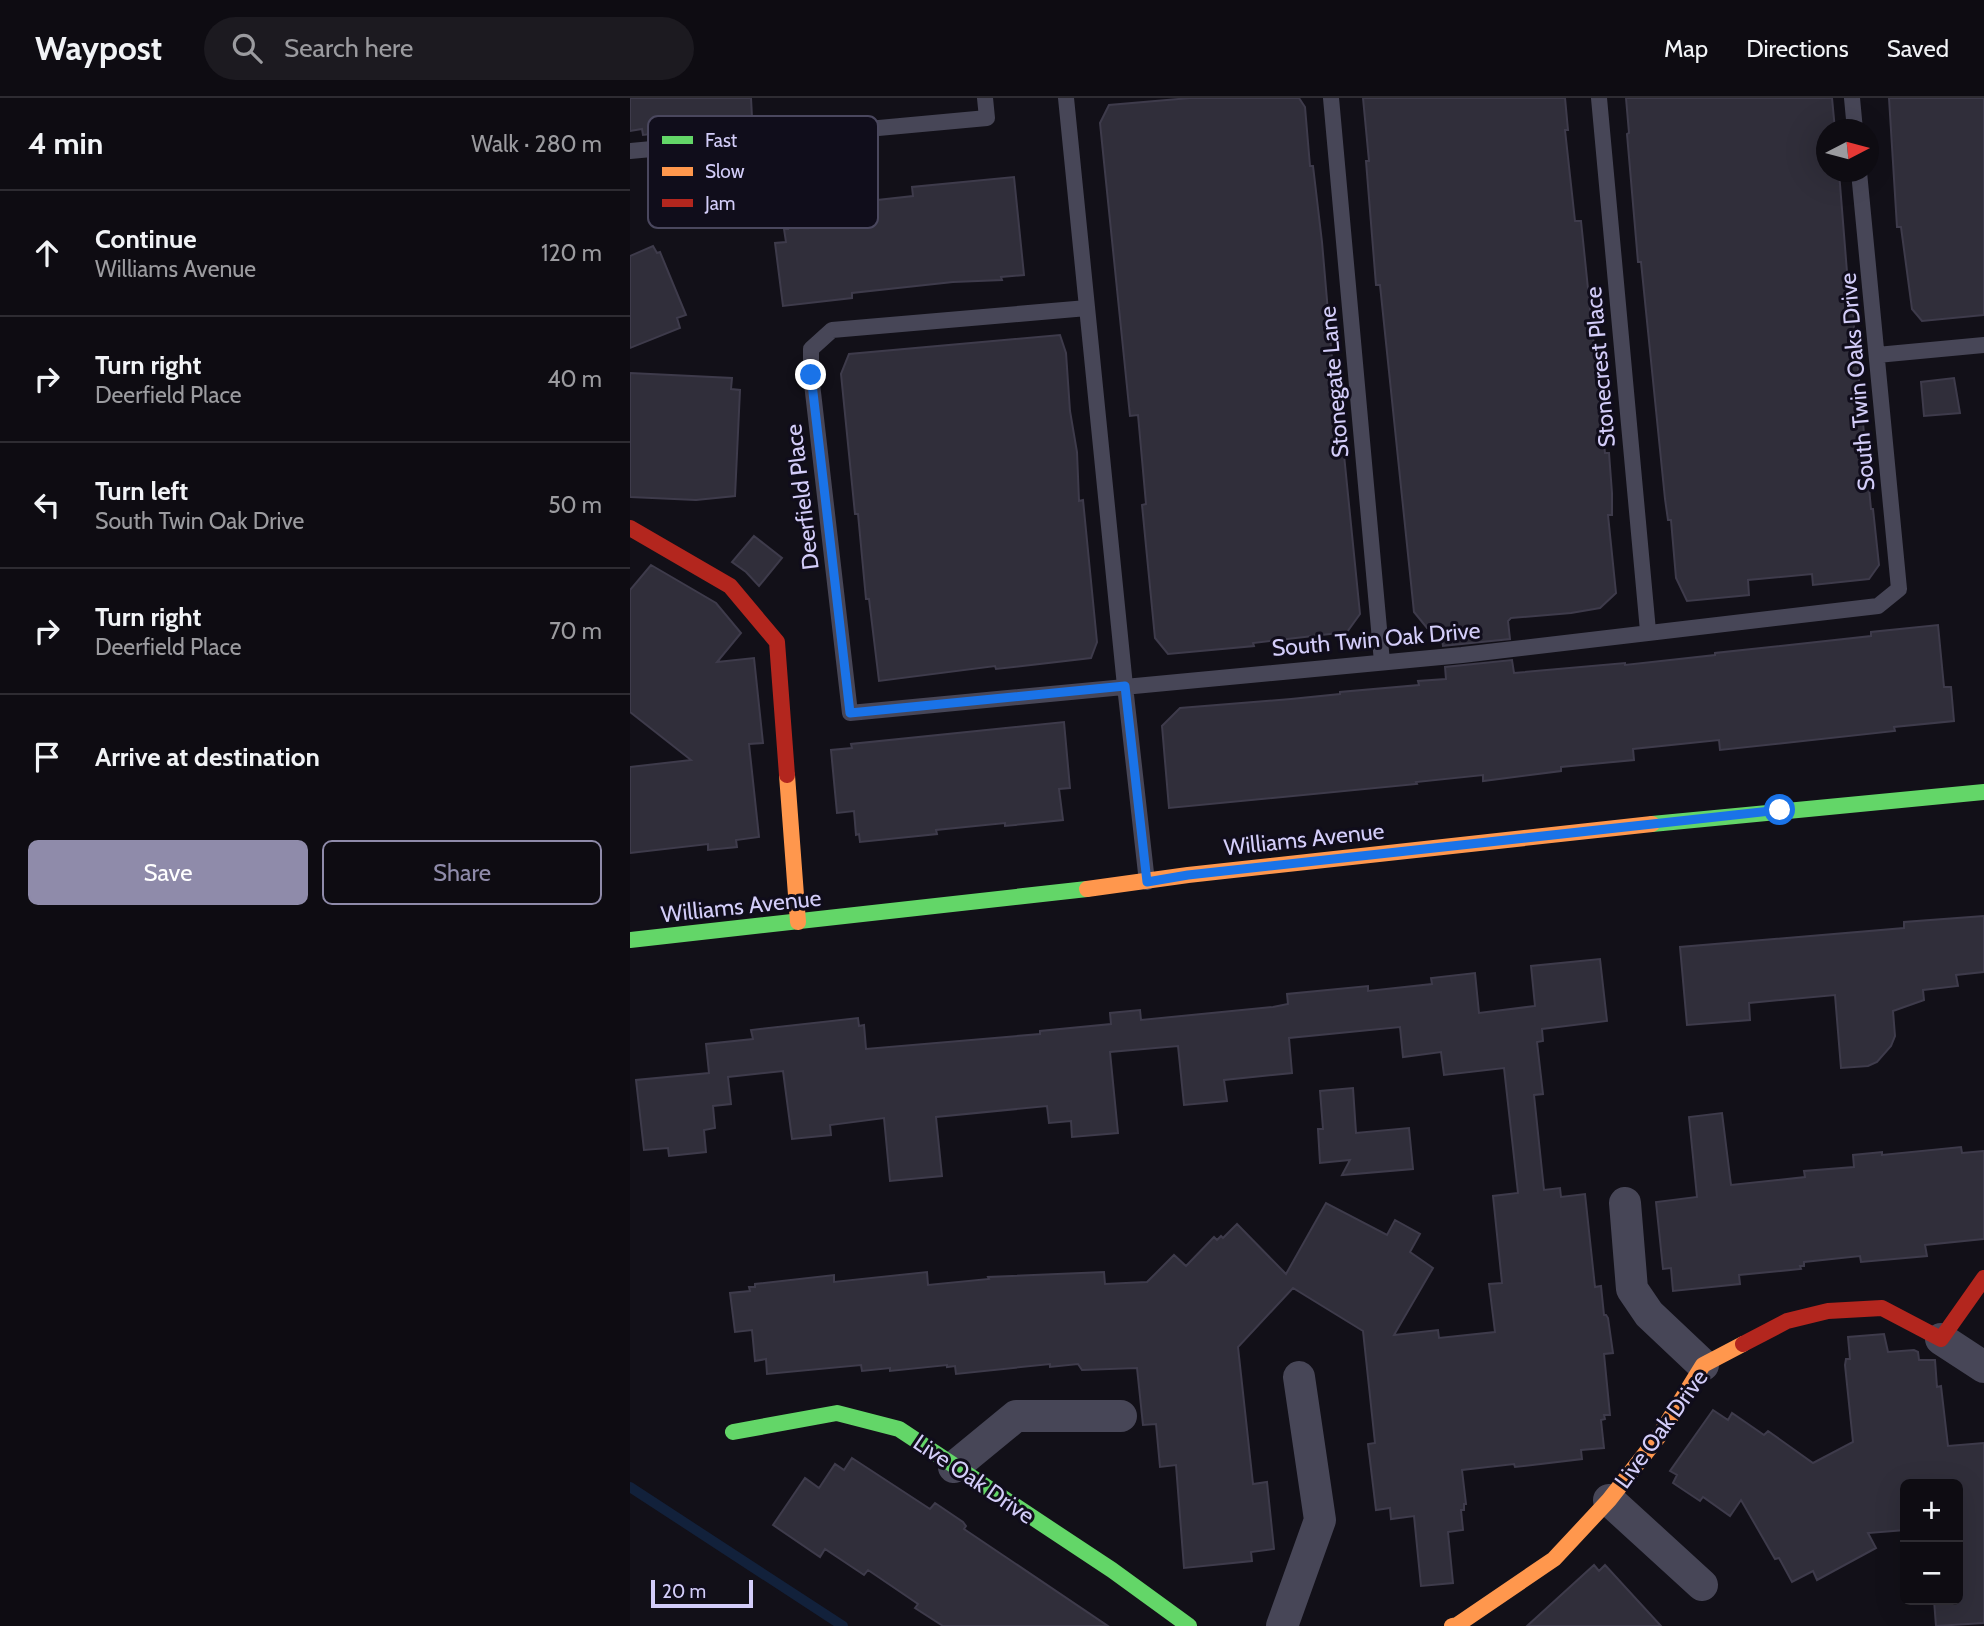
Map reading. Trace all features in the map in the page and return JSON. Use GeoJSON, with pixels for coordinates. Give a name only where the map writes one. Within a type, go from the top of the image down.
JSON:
{"type":"FeatureCollection","features":[{"type":"Feature","properties":{"kind":"street"},"geometry":{"type":"LineString","coordinates":[[630,528],[730,586],[777,642],[798,922]]}},
{"type":"Feature","properties":{"kind":"street","name":"Williams Avenue"},"geometry":{"type":"LineString","coordinates":[[630,940],[1753,813],[1984,792]]}},
{"type":"Feature","properties":{"kind":"street"},"geometry":{"type":"LineString","coordinates":[[1625,1203],[1632,1289],[1649,1314],[1703,1365]]}},
{"type":"Feature","properties":{"kind":"street"},"geometry":{"type":"LineString","coordinates":[[1941,1339],[1984,1278]]}},
{"type":"Feature","properties":{"kind":"street","name":"Live Oak Drive"},"geometry":{"type":"LineString","coordinates":[[1452,1626],[1554,1559],[1609,1500],[1659,1436],[1703,1365],[1787,1321],[1828,1311],[1882,1308],[1941,1339],[1984,1367]]}},
{"type":"Feature","properties":{"kind":"street"},"geometry":{"type":"LineString","coordinates":[[1282,1626],[1320,1520],[1299,1377]]}},
{"type":"Feature","properties":{"kind":"street","name":"Live Oak Drive"},"geometry":{"type":"LineString","coordinates":[[733,1432],[837,1413],[899,1429],[1112,1570],[1189,1626]]}},
{"type":"Feature","properties":{"kind":"street"},"geometry":{"type":"LineString","coordinates":[[954,1467],[1016,1416],[1121,1416]]}},
{"type":"Feature","properties":{"kind":"street"},"geometry":{"type":"LineString","coordinates":[[1609,1500],[1702,1585]]}},
{"type":"Feature","properties":{"kind":"lane"},"geometry":{"type":"LineString","coordinates":[[878,128],[987,118],[985,98]]}},
{"type":"Feature","properties":{"kind":"lane"},"geometry":{"type":"LineString","coordinates":[[1066,98],[1147,882]]}},
{"type":"Feature","properties":{"kind":"lane","name":"Stonegate Lane"},"geometry":{"type":"LineString","coordinates":[[1331,98],[1382,662]]}},
{"type":"Feature","properties":{"kind":"lane","name":"Stonecrest Place"},"geometry":{"type":"LineString","coordinates":[[1598,98],[1647,631]]}},
{"type":"Feature","properties":{"kind":"lane"},"geometry":{"type":"LineString","coordinates":[[1853,98],[1855,119]]}},
{"type":"Feature","properties":{"kind":"lane"},"geometry":{"type":"LineString","coordinates":[[630,151],[648,149]]}},
{"type":"Feature","properties":{"kind":"lane","name":"South Twin Oaks Drive"},"geometry":{"type":"LineString","coordinates":[[1861,182],[1899,589]]}},
{"type":"Feature","properties":{"kind":"lane","name":"Deerfield Place"},"geometry":{"type":"LineString","coordinates":[[850,713],[811,375],[811,349],[832,330],[1087,308]]}},
{"type":"Feature","properties":{"kind":"lane"},"geometry":{"type":"LineString","coordinates":[[1877,355],[1984,345]]}},
{"type":"Feature","properties":{"kind":"lane","name":"South Twin Oak Drive"},"geometry":{"type":"LineString","coordinates":[[850,713],[1462,654],[1878,606],[1899,589]]}},
{"type":"Feature","properties":{"kind":"building"},"geometry":{"type":"Polygon","coordinates":[[[630,98],[751,98],[752,116],[648,116],[648,134],[643,135],[642,129],[630,131],[630,98]]]}},
{"type":"Feature","properties":{"kind":"building"},"geometry":{"type":"Polygon","coordinates":[[[1190,98],[1299,98],[1305,107],[1310,166],[1313,166],[1322,242],[1336,405],[1339,405],[1360,614],[1347,632],[1253,643],[1254,646],[1168,654],[1155,638],[1142,505],[1146,504],[1138,415],[1130,416],[1100,123],[1109,105],[1190,98]]]}},
{"type":"Feature","properties":{"kind":"building"},"geometry":{"type":"Polygon","coordinates":[[[1363,98],[1565,98],[1568,130],[1565,130],[1575,221],[1581,221],[1605,453],[1609,453],[1612,493],[1612,515],[1608,515],[1616,593],[1600,608],[1511,618],[1508,621],[1510,639],[1443,646],[1440,626],[1427,628],[1414,612],[1380,285],[1376,285],[1363,98]]]}},
{"type":"Feature","properties":{"kind":"building"},"geometry":{"type":"Polygon","coordinates":[[[1626,98],[1832,98],[1834,119],[1816,119],[1816,182],[1840,182],[1871,509],[1879,565],[1869,579],[1813,585],[1812,574],[1748,580],[1749,595],[1687,601],[1676,578],[1671,520],[1668,520],[1665,499],[1641,262],[1638,262],[1626,98]]]}},
{"type":"Feature","properties":{"kind":"building"},"geometry":{"type":"Polygon","coordinates":[[[1889,98],[1984,98],[1984,315],[1922,321],[1912,309],[1901,227],[1897,227],[1889,98]]]}},
{"type":"Feature","properties":{"kind":"building"},"geometry":{"type":"Polygon","coordinates":[[[1014,177],[1024,275],[1001,277],[1002,280],[953,282],[852,293],[852,298],[783,306],[775,243],[786,242],[784,229],[878,228],[878,200],[913,196],[912,187],[1014,177]]]}},
{"type":"Feature","properties":{"kind":"building"},"geometry":{"type":"Polygon","coordinates":[[[653,246],[657,253],[660,252],[686,315],[677,318],[680,328],[630,348],[630,256],[653,246]]]}},
{"type":"Feature","properties":{"kind":"building"},"geometry":{"type":"Polygon","coordinates":[[[1060,335],[1066,353],[1070,411],[1077,452],[1079,501],[1083,500],[1097,642],[1091,658],[996,669],[995,666],[879,681],[869,599],[866,599],[858,514],[855,514],[841,374],[849,354],[1060,335]]]}},
{"type":"Feature","properties":{"kind":"building"},"geometry":{"type":"Polygon","coordinates":[[[630,373],[732,378],[731,389],[740,390],[735,496],[696,500],[630,497],[630,373]]]}},
{"type":"Feature","properties":{"kind":"building"},"geometry":{"type":"Polygon","coordinates":[[[1954,378],[1960,413],[1924,416],[1921,382],[1954,378]]]}},
{"type":"Feature","properties":{"kind":"building"},"geometry":{"type":"Polygon","coordinates":[[[754,536],[782,558],[759,586],[732,562],[754,536]]]}},
{"type":"Feature","properties":{"kind":"building"},"geometry":{"type":"Polygon","coordinates":[[[651,565],[716,603],[741,633],[717,662],[754,658],[763,743],[749,744],[759,837],[736,840],[737,847],[708,850],[708,844],[630,853],[630,767],[691,760],[630,712],[630,590],[651,565]]]}},
{"type":"Feature","properties":{"kind":"building"},"geometry":{"type":"Polygon","coordinates":[[[1938,625],[1944,687],[1951,687],[1954,721],[1894,727],[1895,731],[1720,750],[1719,740],[1633,749],[1634,760],[1561,767],[1561,771],[1483,781],[1483,775],[1169,808],[1162,726],[1180,708],[1419,685],[1418,681],[1446,679],[1445,667],[1512,660],[1514,673],[1625,665],[1871,636],[1871,632],[1938,625]]]}},
{"type":"Feature","properties":{"kind":"building"},"geometry":{"type":"Polygon","coordinates":[[[1064,722],[1070,788],[1059,789],[1063,820],[936,830],[937,834],[860,842],[859,834],[856,835],[854,811],[837,813],[831,750],[852,748],[851,744],[1064,722]]]}},
{"type":"Feature","properties":{"kind":"building"},"geometry":{"type":"Polygon","coordinates":[[[1984,916],[1984,972],[1956,975],[1958,986],[1923,990],[1924,1000],[1893,1011],[1895,1036],[1891,1046],[1877,1062],[1868,1066],[1841,1068],[1835,995],[1749,1003],[1750,1020],[1687,1025],[1680,947],[1904,928],[1904,922],[1984,916]]]}},
{"type":"Feature","properties":{"kind":"building"},"geometry":{"type":"Polygon","coordinates":[[[1600,959],[1607,1021],[1542,1029],[1543,1041],[1537,1042],[1543,1094],[1534,1095],[1544,1190],[1560,1188],[1561,1197],[1585,1194],[1595,1287],[1601,1286],[1604,1315],[1608,1318],[1613,1353],[1604,1354],[1610,1415],[1604,1415],[1605,1419],[1601,1420],[1604,1448],[1581,1450],[1582,1459],[1462,1470],[1466,1504],[1464,1510],[1461,1510],[1463,1530],[1448,1532],[1453,1583],[1421,1586],[1414,1516],[1391,1519],[1390,1508],[1376,1510],[1368,1444],[1375,1443],[1363,1331],[1293,1288],[1238,1347],[1253,1484],[1267,1482],[1274,1549],[1251,1552],[1252,1561],[1184,1568],[1176,1465],[1160,1467],[1156,1424],[1143,1425],[1137,1368],[1082,1370],[1078,1364],[1050,1367],[1050,1364],[956,1374],[955,1366],[947,1365],[862,1371],[861,1365],[767,1374],[766,1359],[755,1361],[752,1330],[735,1332],[730,1293],[750,1291],[749,1287],[755,1287],[755,1284],[834,1275],[834,1282],[927,1272],[928,1285],[989,1279],[988,1277],[1104,1272],[1105,1284],[1147,1282],[1174,1255],[1186,1266],[1214,1237],[1217,1240],[1221,1236],[1223,1238],[1237,1224],[1286,1274],[1326,1203],[1387,1235],[1395,1220],[1420,1234],[1410,1252],[1433,1268],[1394,1335],[1438,1330],[1439,1338],[1495,1332],[1489,1284],[1502,1283],[1493,1196],[1518,1193],[1504,1068],[1444,1075],[1441,1052],[1403,1057],[1400,1027],[1289,1038],[1292,1073],[1224,1080],[1227,1101],[1184,1105],[1178,1046],[1110,1052],[1118,1133],[1072,1137],[1071,1121],[1049,1123],[1047,1106],[936,1117],[942,1176],[890,1181],[884,1118],[830,1125],[831,1135],[792,1139],[783,1071],[728,1077],[731,1104],[713,1106],[715,1128],[704,1130],[706,1152],[669,1156],[668,1148],[644,1150],[636,1080],[709,1073],[706,1044],[753,1039],[751,1030],[858,1018],[859,1026],[864,1025],[866,1049],[1040,1034],[1040,1031],[1111,1024],[1110,1013],[1140,1010],[1141,1020],[1273,1007],[1288,1004],[1287,994],[1368,986],[1368,991],[1432,984],[1431,978],[1475,973],[1479,1013],[1535,1006],[1531,966],[1600,959]]]}},
{"type":"Feature","properties":{"kind":"building"},"geometry":{"type":"Polygon","coordinates":[[[1353,1088],[1356,1133],[1409,1128],[1413,1169],[1342,1175],[1350,1160],[1320,1163],[1318,1129],[1323,1129],[1320,1091],[1353,1088]]]}},
{"type":"Feature","properties":{"kind":"building"},"geometry":{"type":"Polygon","coordinates":[[[1722,1113],[1731,1185],[1805,1177],[1804,1171],[1854,1167],[1853,1155],[1882,1152],[1882,1155],[1961,1147],[1962,1153],[1984,1151],[1984,1239],[1925,1245],[1927,1256],[1861,1262],[1860,1256],[1804,1262],[1804,1266],[1800,1266],[1801,1269],[1739,1275],[1740,1284],[1673,1291],[1671,1268],[1663,1269],[1656,1202],[1697,1197],[1689,1117],[1722,1113]]]}},
{"type":"Feature","properties":{"kind":"building"},"geometry":{"type":"Polygon","coordinates":[[[1884,1334],[1888,1352],[1914,1350],[1918,1352],[1919,1360],[1935,1360],[1948,1446],[1984,1443],[1984,1623],[1936,1626],[1934,1605],[1963,1605],[1963,1479],[1900,1479],[1900,1530],[1868,1533],[1876,1548],[1817,1580],[1813,1571],[1792,1582],[1779,1558],[1775,1559],[1741,1500],[1730,1516],[1703,1497],[1700,1501],[1673,1483],[1677,1475],[1670,1471],[1713,1410],[1728,1420],[1732,1413],[1764,1435],[1768,1431],[1813,1463],[1853,1442],[1845,1365],[1846,1359],[1850,1359],[1848,1337],[1884,1334]]]}},
{"type":"Feature","properties":{"kind":"building"},"geometry":{"type":"Polygon","coordinates":[[[852,1458],[930,1509],[935,1503],[963,1522],[966,1526],[964,1529],[1108,1626],[943,1626],[915,1608],[918,1604],[868,1570],[864,1575],[825,1549],[820,1557],[773,1525],[805,1478],[819,1488],[835,1464],[844,1470],[852,1458]]]}},
{"type":"Feature","properties":{"kind":"building"},"geometry":{"type":"Polygon","coordinates":[[[1594,1565],[1599,1571],[1605,1565],[1661,1626],[1527,1626],[1594,1565]]]}},
{"type":"Feature","properties":{"kind":"waterway"},"geometry":{"type":"LineString","coordinates":[[630,1487],[843,1626]]}},
{"type":"Feature","properties":{"kind":"traffic: fast"},"geometry":{"type":"LineString","coordinates":[[1652,824],[1984,792]]}},
{"type":"Feature","properties":{"kind":"traffic: fast"},"geometry":{"type":"LineString","coordinates":[[630,940],[1087,889]]}},
{"type":"Feature","properties":{"kind":"traffic: fast"},"geometry":{"type":"LineString","coordinates":[[733,1432],[837,1413],[899,1429],[1112,1570],[1189,1626]]}},
{"type":"Feature","properties":{"kind":"traffic: slow"},"geometry":{"type":"LineString","coordinates":[[787,775],[798,922]]}},
{"type":"Feature","properties":{"kind":"traffic: slow"},"geometry":{"type":"LineString","coordinates":[[1087,889],[1188,875],[1652,824]]}},
{"type":"Feature","properties":{"kind":"traffic: slow"},"geometry":{"type":"LineString","coordinates":[[1452,1626],[1554,1559],[1609,1500],[1659,1436],[1703,1365],[1743,1344]]}},
{"type":"Feature","properties":{"kind":"traffic: jam"},"geometry":{"type":"LineString","coordinates":[[630,528],[730,586],[777,642],[787,775]]}},
{"type":"Feature","properties":{"kind":"traffic: jam"},"geometry":{"type":"LineString","coordinates":[[1743,1344],[1787,1321],[1828,1311],[1882,1308],[1941,1339],[1984,1278]]}},
{"type":"Feature","properties":{"kind":"route"},"geometry":{"type":"LineString","coordinates":[[811,375],[850,713],[1125,686],[1147,882],[1188,875],[1780,810]]}}]}
